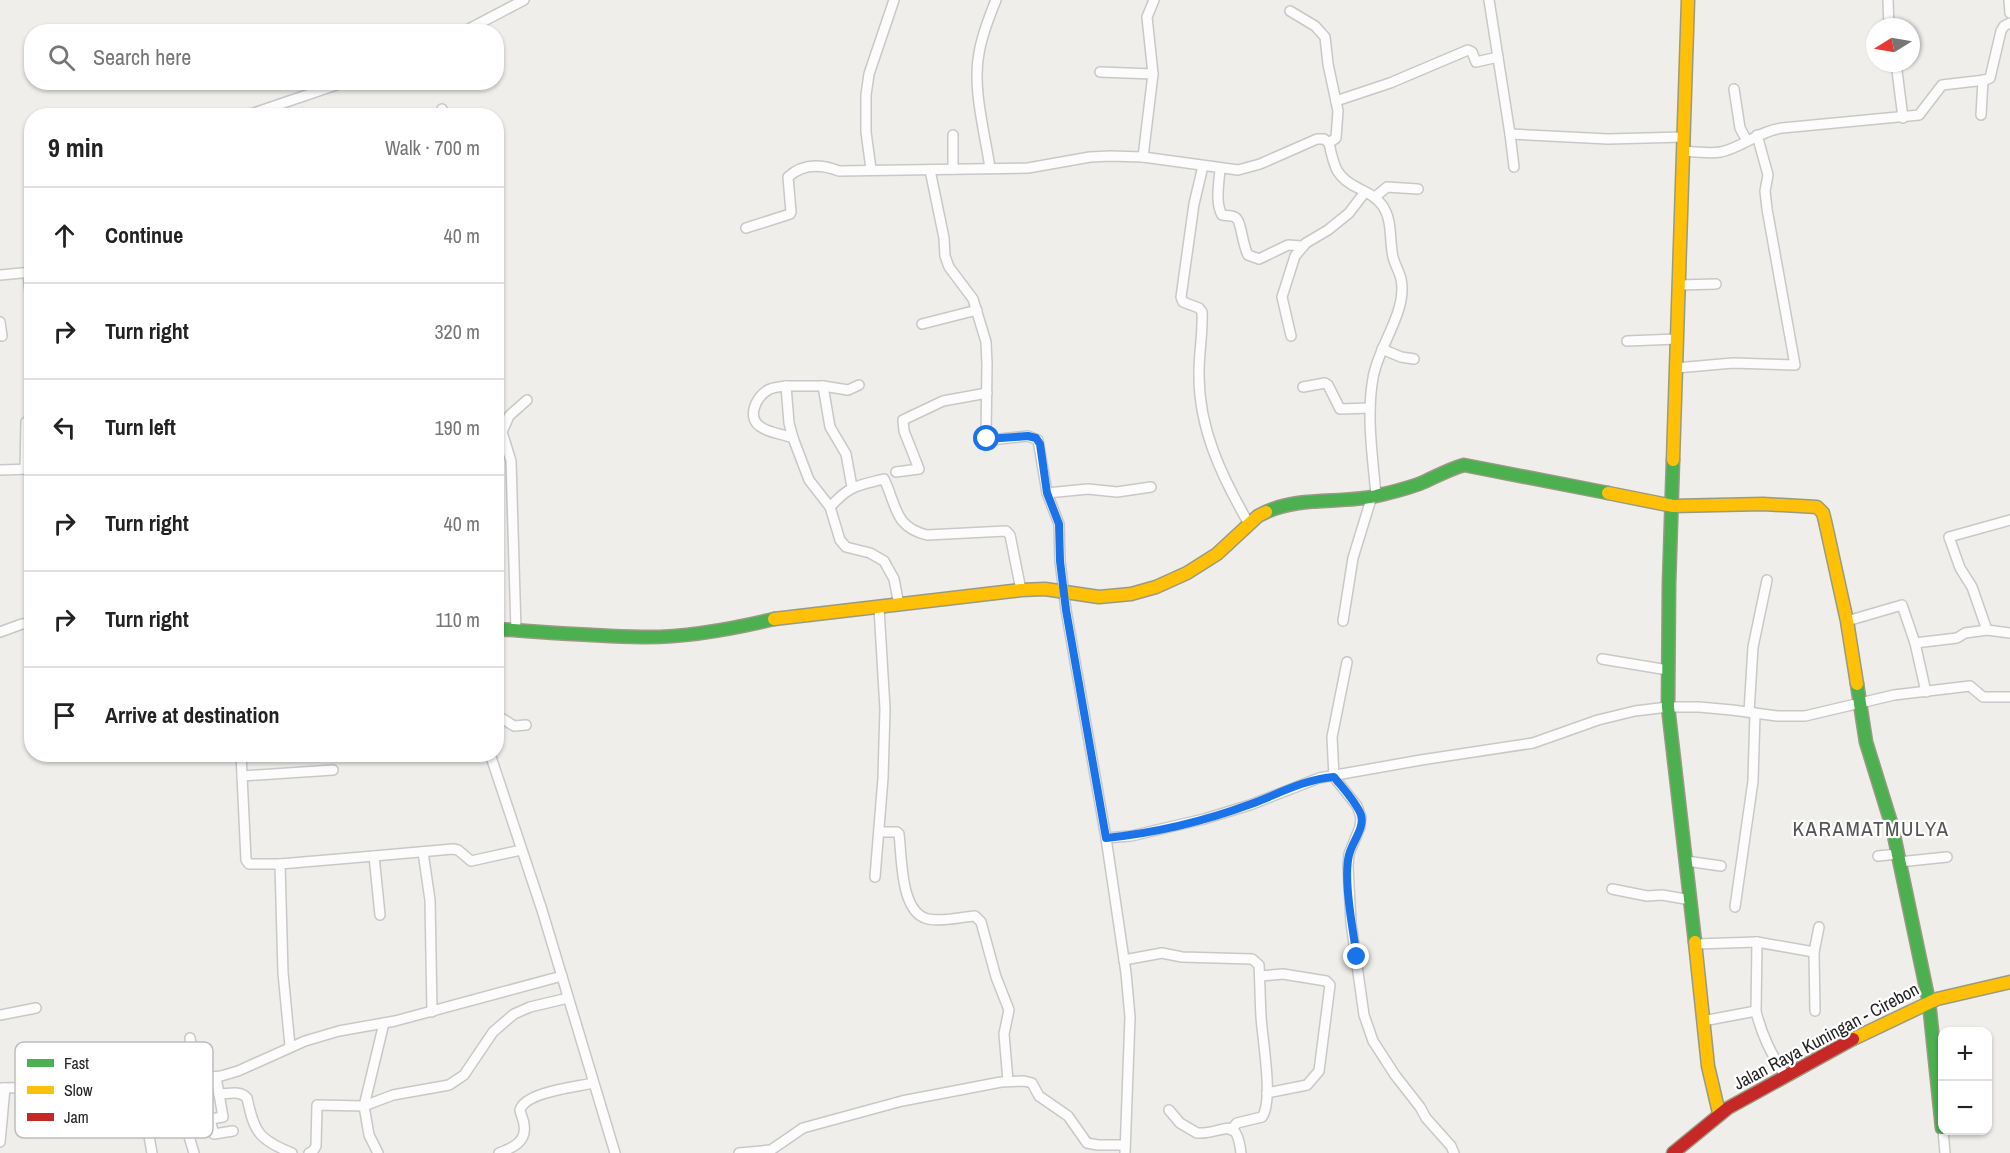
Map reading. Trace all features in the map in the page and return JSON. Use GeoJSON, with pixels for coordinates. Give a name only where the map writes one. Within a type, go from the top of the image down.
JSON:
{"type":"FeatureCollection","features":[{"type":"Feature","properties":{"kind":"main road"},"geometry":{"type":"LineString","coordinates":[[1688,0],[1668,707],[1691,900],[1702,1021],[1708,1066],[1719,1113]]}},
{"type":"Feature","properties":{"kind":"main road"},"geometry":{"type":"LineString","coordinates":[[504,630],[644,637],[682,635],[745,627],[785,616],[879,608],[941,598],[1021,590],[1046,589],[1099,597],[1131,594],[1187,573],[1217,554],[1258,516],[1271,510],[1287,505],[1374,496],[1415,485],[1444,471],[1464,465],[1673,506],[1763,504],[1820,508],[1825,521],[1847,621],[1866,742],[1887,805],[1929,1002],[1938,1084]]}},
{"type":"Feature","properties":{"kind":"main road","name":"Jalan Raya Kuningan - Cirebon"},"geometry":{"type":"LineString","coordinates":[[1673,1153],[1719,1113],[1865,1032],[1929,1002],[1957,993],[2010,982]]}},
{"type":"Feature","properties":{"kind":"street"},"geometry":{"type":"LineString","coordinates":[[478,24],[524,0]]}},
{"type":"Feature","properties":{"kind":"street"},"geometry":{"type":"LineString","coordinates":[[871,169],[866,132],[866,95],[869,74],[894,0]]}},
{"type":"Feature","properties":{"kind":"street"},"geometry":{"type":"LineString","coordinates":[[990,168],[977,76],[978,54],[986,23],[996,0]]}},
{"type":"Feature","properties":{"kind":"street"},"geometry":{"type":"LineString","coordinates":[[1143,157],[1153,74],[1146,26],[1154,0]]}},
{"type":"Feature","properties":{"kind":"street"},"geometry":{"type":"LineString","coordinates":[[1490,0],[1514,167]]}},
{"type":"Feature","properties":{"kind":"street"},"geometry":{"type":"LineString","coordinates":[[1888,0],[1889,18]]}},
{"type":"Feature","properties":{"kind":"street"},"geometry":{"type":"LineString","coordinates":[[2009,0],[2010,13]]}},
{"type":"Feature","properties":{"kind":"street"},"geometry":{"type":"LineString","coordinates":[[1290,11],[1315,26],[1325,37],[1338,111],[1336,138],[1329,143]]}},
{"type":"Feature","properties":{"kind":"street"},"geometry":{"type":"LineString","coordinates":[[1683,151],[1719,152],[1757,135],[1782,128],[1919,115],[1942,85],[1990,78],[2002,28],[2010,23]]}},
{"type":"Feature","properties":{"kind":"street"},"geometry":{"type":"LineString","coordinates":[[1336,100],[1390,83],[1468,51],[1472,52],[1476,62],[1498,57]]}},
{"type":"Feature","properties":{"kind":"street"},"geometry":{"type":"LineString","coordinates":[[1100,72],[1153,74]]}},
{"type":"Feature","properties":{"kind":"street"},"geometry":{"type":"LineString","coordinates":[[1897,72],[1903,118]]}},
{"type":"Feature","properties":{"kind":"street"},"geometry":{"type":"LineString","coordinates":[[1981,116],[1983,80]]}},
{"type":"Feature","properties":{"kind":"street"},"geometry":{"type":"LineString","coordinates":[[1734,89],[1740,128],[1747,141]]}},
{"type":"Feature","properties":{"kind":"street"},"geometry":{"type":"LineString","coordinates":[[275,108],[323,90]]}},
{"type":"Feature","properties":{"kind":"street"},"geometry":{"type":"LineString","coordinates":[[1510,134],[1608,139],[1683,137]]}},
{"type":"Feature","properties":{"kind":"street"},"geometry":{"type":"LineString","coordinates":[[953,135],[953,169]]}},
{"type":"Feature","properties":{"kind":"street"},"geometry":{"type":"LineString","coordinates":[[1676,368],[1733,363],[1795,365],[1767,209],[1765,188],[1768,175],[1757,135]]}},
{"type":"Feature","properties":{"kind":"street"},"geometry":{"type":"LineString","coordinates":[[746,228],[790,214],[787,180],[791,174],[815,165],[839,171],[1028,168],[1090,157],[1143,157],[1238,170],[1249,168],[1317,139],[1324,139],[1329,143],[1338,174],[1349,184],[1375,197],[1387,213],[1393,257],[1401,281],[1398,312],[1373,376],[1370,408],[1374,496],[1353,558],[1343,621]]}},
{"type":"Feature","properties":{"kind":"street"},"geometry":{"type":"LineString","coordinates":[[1203,166],[1194,204],[1181,297],[1184,302],[1199,308],[1202,312],[1198,373],[1201,409],[1213,452],[1226,483],[1249,524]]}},
{"type":"Feature","properties":{"kind":"street"},"geometry":{"type":"LineString","coordinates":[[1220,169],[1220,213],[1238,219],[1241,237],[1248,255],[1259,259],[1288,245],[1302,246]]}},
{"type":"Feature","properties":{"kind":"street"},"geometry":{"type":"LineString","coordinates":[[739,1153],[771,1150],[803,1128],[902,1101],[1008,1081],[1032,1083],[1038,1096],[1068,1116],[1087,1143],[1125,1149],[1130,1017],[1124,960],[1106,838],[1063,591],[1059,524],[1047,493],[1040,444],[1036,438],[1028,436],[991,440],[986,437],[987,353],[977,310],[969,291],[949,267],[945,256],[930,170]]}},
{"type":"Feature","properties":{"kind":"street"},"geometry":{"type":"LineString","coordinates":[[1375,197],[1387,187],[1418,189]]}},
{"type":"Feature","properties":{"kind":"street"},"geometry":{"type":"LineString","coordinates":[[1291,336],[1282,297],[1295,256],[1302,246],[1328,230],[1349,213],[1365,192]]}},
{"type":"Feature","properties":{"kind":"street"},"geometry":{"type":"LineString","coordinates":[[0,275],[24,273]]}},
{"type":"Feature","properties":{"kind":"street"},"geometry":{"type":"LineString","coordinates":[[1679,285],[1716,284]]}},
{"type":"Feature","properties":{"kind":"street"},"geometry":{"type":"LineString","coordinates":[[922,324],[977,310]]}},
{"type":"Feature","properties":{"kind":"street"},"geometry":{"type":"LineString","coordinates":[[0,322],[2,336]]}},
{"type":"Feature","properties":{"kind":"street"},"geometry":{"type":"LineString","coordinates":[[1627,341],[1677,339]]}},
{"type":"Feature","properties":{"kind":"street"},"geometry":{"type":"LineString","coordinates":[[1382,349],[1401,357],[1414,359]]}},
{"type":"Feature","properties":{"kind":"street"},"geometry":{"type":"LineString","coordinates":[[1303,387],[1325,383],[1340,409],[1370,408]]}},
{"type":"Feature","properties":{"kind":"street"},"geometry":{"type":"LineString","coordinates":[[793,438],[757,424],[754,418],[754,407],[764,393],[786,386],[824,386],[848,390],[859,385]]}},
{"type":"Feature","properties":{"kind":"street"},"geometry":{"type":"LineString","coordinates":[[786,386],[789,423],[809,480],[830,507],[840,540],[846,547],[877,555],[884,561],[894,579],[899,605]]}},
{"type":"Feature","properties":{"kind":"street"},"geometry":{"type":"LineString","coordinates":[[824,386],[831,431],[846,454],[852,487]]}},
{"type":"Feature","properties":{"kind":"street"},"geometry":{"type":"LineString","coordinates":[[896,471],[919,469],[904,431],[903,420],[943,400],[987,393]]}},
{"type":"Feature","properties":{"kind":"street"},"geometry":{"type":"LineString","coordinates":[[504,427],[509,416],[527,400]]}},
{"type":"Feature","properties":{"kind":"street"},"geometry":{"type":"LineString","coordinates":[[504,438],[511,461],[516,631]]}},
{"type":"Feature","properties":{"kind":"street"},"geometry":{"type":"LineString","coordinates":[[0,470],[24,469]]}},
{"type":"Feature","properties":{"kind":"street"},"geometry":{"type":"LineString","coordinates":[[830,507],[852,487],[884,479],[903,524],[914,532],[927,535],[1006,531],[1010,536],[1021,590]]}},
{"type":"Feature","properties":{"kind":"street"},"geometry":{"type":"LineString","coordinates":[[1047,493],[1088,489],[1117,492],[1151,487]]}},
{"type":"Feature","properties":{"kind":"street"},"geometry":{"type":"LineString","coordinates":[[1987,630],[1972,587],[1960,568],[1949,537],[2010,520]]}},
{"type":"Feature","properties":{"kind":"street"},"geometry":{"type":"LineString","coordinates":[[1735,907],[1753,781],[1753,647],[1767,580]]}},
{"type":"Feature","properties":{"kind":"street"},"geometry":{"type":"LineString","coordinates":[[1847,621],[1902,605],[1915,643],[1926,692]]}},
{"type":"Feature","properties":{"kind":"street"},"geometry":{"type":"LineString","coordinates":[[875,877],[883,777],[885,709],[879,608]]}},
{"type":"Feature","properties":{"kind":"street"},"geometry":{"type":"LineString","coordinates":[[0,632],[24,624]]}},
{"type":"Feature","properties":{"kind":"street"},"geometry":{"type":"LineString","coordinates":[[1915,643],[1957,638],[1965,633],[1987,630],[2010,633]]}},
{"type":"Feature","properties":{"kind":"street"},"geometry":{"type":"LineString","coordinates":[[1602,658],[1668,670]]}},
{"type":"Feature","properties":{"kind":"street"},"geometry":{"type":"LineString","coordinates":[[1347,662],[1332,737],[1334,777],[1357,806],[1362,820],[1349,854],[1348,866],[1352,923],[1368,1029],[1395,1075],[1426,1118],[1451,1146],[1454,1153]]}},
{"type":"Feature","properties":{"kind":"street"},"geometry":{"type":"LineString","coordinates":[[1106,838],[1131,836],[1204,819],[1250,805],[1319,778],[1533,743],[1613,716],[1668,707],[1699,707],[1777,716],[1804,716],[1894,695],[1970,686],[1983,697],[2010,697]]}},
{"type":"Feature","properties":{"kind":"street"},"geometry":{"type":"LineString","coordinates":[[504,720],[513,726],[526,725]]}},
{"type":"Feature","properties":{"kind":"street"},"geometry":{"type":"LineString","coordinates":[[241,762],[246,860],[249,864],[280,864],[458,850],[471,861],[522,850]]}},
{"type":"Feature","properties":{"kind":"street"},"geometry":{"type":"LineString","coordinates":[[493,762],[562,976],[615,1153]]}},
{"type":"Feature","properties":{"kind":"street"},"geometry":{"type":"LineString","coordinates":[[242,776],[333,770]]}},
{"type":"Feature","properties":{"kind":"street"},"geometry":{"type":"LineString","coordinates":[[879,832],[899,834],[904,883],[909,902],[916,912],[922,917],[931,919],[975,916],[981,922],[996,976],[1009,1010],[1004,1035],[1008,1081]]}},
{"type":"Feature","properties":{"kind":"street"},"geometry":{"type":"LineString","coordinates":[[423,852],[430,908],[432,1012]]}},
{"type":"Feature","properties":{"kind":"street"},"geometry":{"type":"LineString","coordinates":[[374,856],[380,915]]}},
{"type":"Feature","properties":{"kind":"street"},"geometry":{"type":"LineString","coordinates":[[1878,856],[1947,857]]}},
{"type":"Feature","properties":{"kind":"street"},"geometry":{"type":"LineString","coordinates":[[1686,861],[1722,866]]}},
{"type":"Feature","properties":{"kind":"street"},"geometry":{"type":"LineString","coordinates":[[280,864],[283,972],[290,1046]]}},
{"type":"Feature","properties":{"kind":"street"},"geometry":{"type":"LineString","coordinates":[[1612,888],[1651,896],[1662,895],[1691,900]]}},
{"type":"Feature","properties":{"kind":"street"},"geometry":{"type":"LineString","coordinates":[[1815,1011],[1815,952],[1819,927]]}},
{"type":"Feature","properties":{"kind":"street"},"geometry":{"type":"LineString","coordinates":[[1695,944],[1757,942],[1815,952]]}},
{"type":"Feature","properties":{"kind":"street"},"geometry":{"type":"LineString","coordinates":[[1757,942],[1756,1012],[1761,1032],[1785,1076]]}},
{"type":"Feature","properties":{"kind":"street"},"geometry":{"type":"LineString","coordinates":[[1124,960],[1162,953],[1182,957],[1252,959],[1259,965],[1268,1093],[1264,1116],[1237,1123],[1232,1130]]}},
{"type":"Feature","properties":{"kind":"street"},"geometry":{"type":"LineString","coordinates":[[1260,976],[1283,974],[1326,981],[1330,985],[1319,1071],[1307,1085],[1268,1093]]}},
{"type":"Feature","properties":{"kind":"street"},"geometry":{"type":"LineString","coordinates":[[213,1077],[238,1071],[290,1046],[339,1031],[432,1012],[562,976]]}},
{"type":"Feature","properties":{"kind":"street"},"geometry":{"type":"LineString","coordinates":[[309,1153],[316,1146],[317,1105],[364,1106],[393,1095],[455,1083],[464,1075],[493,1032],[514,1014],[530,1007],[568,998]]}},
{"type":"Feature","properties":{"kind":"street"},"geometry":{"type":"LineString","coordinates":[[0,1016],[36,1008]]}},
{"type":"Feature","properties":{"kind":"street"},"geometry":{"type":"LineString","coordinates":[[1702,1021],[1756,1012]]}},
{"type":"Feature","properties":{"kind":"street"},"geometry":{"type":"LineString","coordinates":[[378,1153],[369,1135],[364,1106],[384,1023]]}},
{"type":"Feature","properties":{"kind":"street"},"geometry":{"type":"LineString","coordinates":[[190,1038],[191,1042]]}},
{"type":"Feature","properties":{"kind":"street"},"geometry":{"type":"LineString","coordinates":[[213,1082],[219,1094],[223,1117],[213,1119]]}},
{"type":"Feature","properties":{"kind":"street"},"geometry":{"type":"LineString","coordinates":[[499,1153],[516,1145],[524,1135],[520,1110],[524,1103],[548,1093],[593,1083]]}},
{"type":"Feature","properties":{"kind":"street"},"geometry":{"type":"LineString","coordinates":[[0,1142],[3,1088]]}},
{"type":"Feature","properties":{"kind":"street"},"geometry":{"type":"LineString","coordinates":[[219,1094],[240,1093],[244,1095],[247,1098],[252,1125],[272,1143],[292,1153]]}},
{"type":"Feature","properties":{"kind":"street"},"geometry":{"type":"LineString","coordinates":[[1169,1110],[1180,1123],[1197,1133],[1223,1128],[1232,1130],[1239,1136],[1241,1153]]}},
{"type":"Feature","properties":{"kind":"street"},"geometry":{"type":"LineString","coordinates":[[213,1130],[214,1134],[233,1131]]}},
{"type":"Feature","properties":{"kind":"street"},"geometry":{"type":"LineString","coordinates":[[1944,1135],[1945,1153]]}},
{"type":"Feature","properties":{"kind":"street"},"geometry":{"type":"LineString","coordinates":[[148,1138],[152,1153]]}},
{"type":"Feature","properties":{"kind":"street"},"geometry":{"type":"LineString","coordinates":[[190,1138],[194,1153]]}},
{"type":"Feature","properties":{"kind":"traffic: fast"},"geometry":{"type":"LineString","coordinates":[[1673,460],[1668,707],[1695,942]]}},
{"type":"Feature","properties":{"kind":"traffic: fast"},"geometry":{"type":"LineString","coordinates":[[1266,512],[1293,504],[1376,496],[1414,486],[1464,465],[1608,493]]}},
{"type":"Feature","properties":{"kind":"traffic: fast"},"geometry":{"type":"LineString","coordinates":[[504,630],[659,637],[709,632],[774,619]]}},
{"type":"Feature","properties":{"kind":"traffic: fast"},"geometry":{"type":"LineString","coordinates":[[1857,684],[1866,742],[1892,826],[1929,1002],[1938,1089]]}},
{"type":"Feature","properties":{"kind":"traffic: slow"},"geometry":{"type":"LineString","coordinates":[[1673,460],[1688,0]]}},
{"type":"Feature","properties":{"kind":"traffic: slow"},"geometry":{"type":"LineString","coordinates":[[1608,493],[1673,506],[1763,504],[1817,507],[1823,513],[1825,521],[1847,621],[1857,684]]}},
{"type":"Feature","properties":{"kind":"traffic: slow"},"geometry":{"type":"LineString","coordinates":[[774,619],[1021,590],[1045,589],[1099,597],[1131,594],[1156,587],[1187,573],[1217,554],[1258,516],[1266,512]]}},
{"type":"Feature","properties":{"kind":"traffic: slow"},"geometry":{"type":"LineString","coordinates":[[1695,942],[1708,1066],[1719,1113]]}},
{"type":"Feature","properties":{"kind":"traffic: slow"},"geometry":{"type":"LineString","coordinates":[[1853,1039],[1937,999],[2010,982]]}},
{"type":"Feature","properties":{"kind":"traffic: jam"},"geometry":{"type":"LineString","coordinates":[[1673,1153],[1728,1108],[1853,1039]]}},
{"type":"Feature","properties":{"kind":"district","name":"KARAMATMULYA"},"geometry":{"type":"Point","coordinates":[1871,828]}},
{"type":"Feature","properties":{"kind":"route"},"geometry":{"type":"LineString","coordinates":[[987,439],[1028,436],[1036,438],[1040,444],[1047,493],[1059,524],[1063,591],[1106,838],[1131,836],[1204,819],[1250,805],[1319,778],[1334,777],[1357,806],[1362,820],[1349,854],[1348,866],[1357,957]]}}]}
